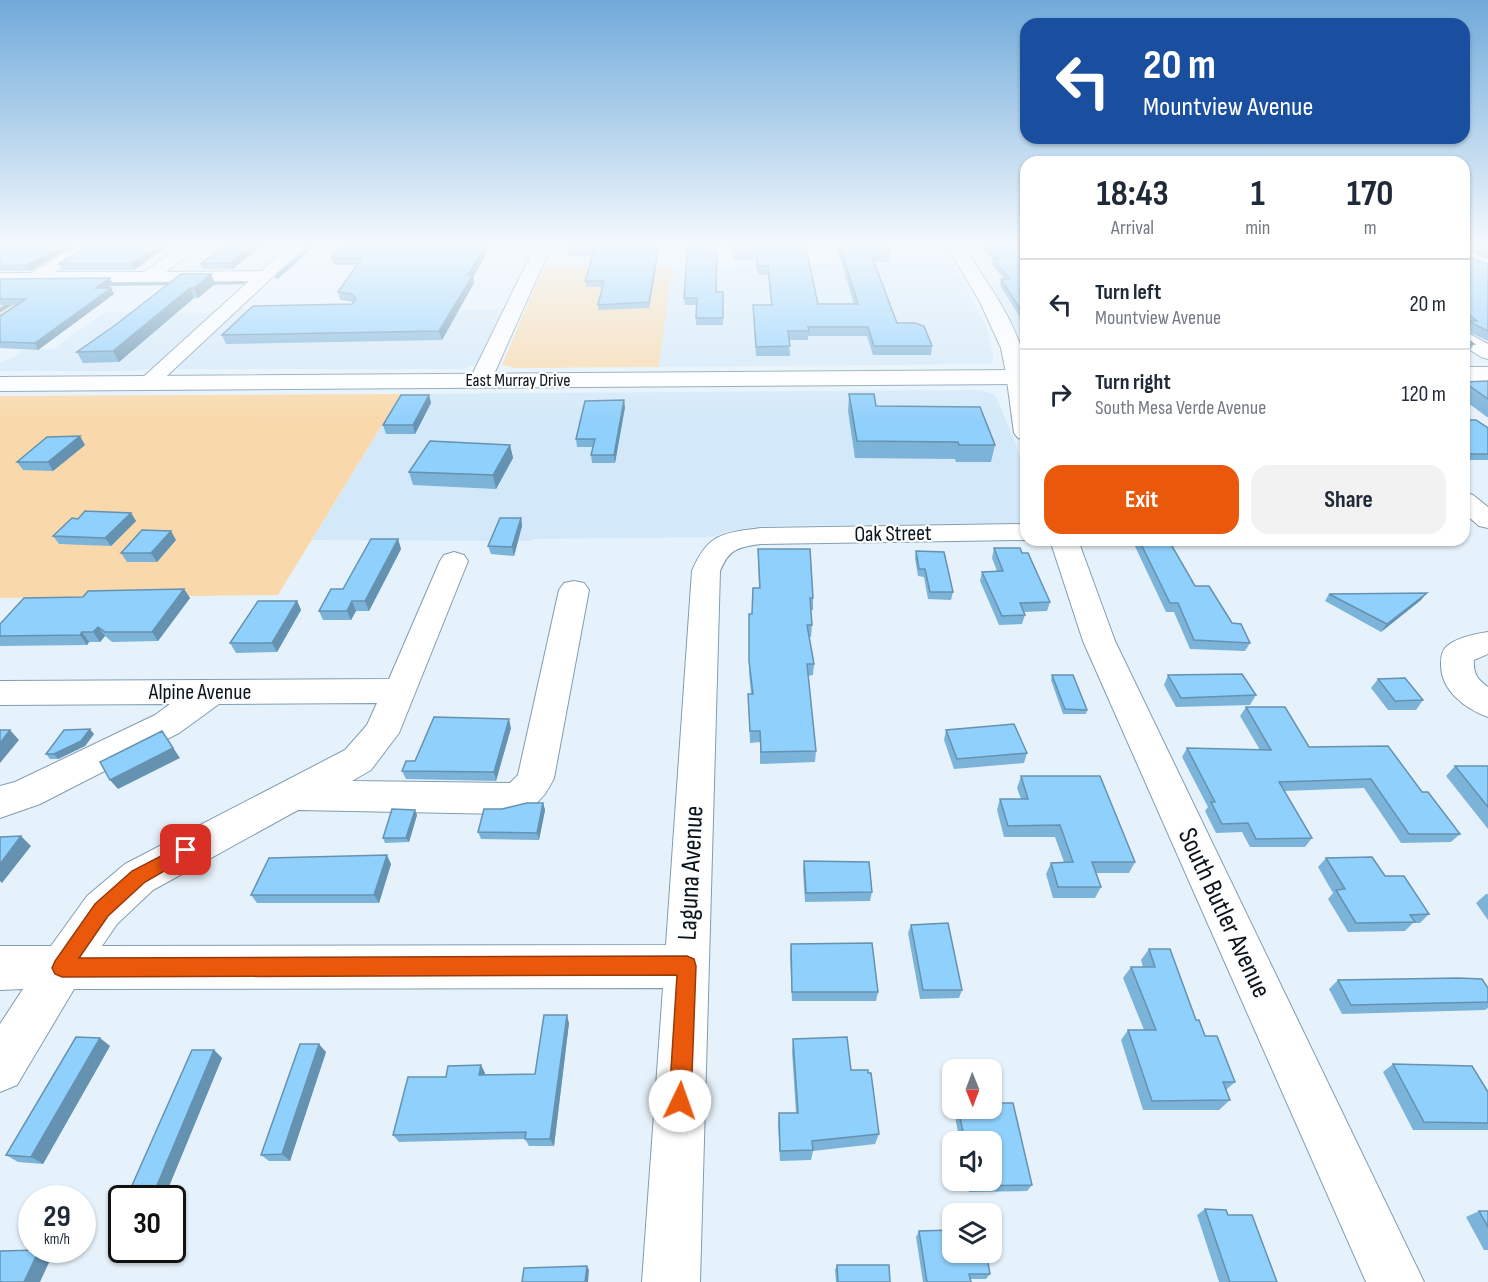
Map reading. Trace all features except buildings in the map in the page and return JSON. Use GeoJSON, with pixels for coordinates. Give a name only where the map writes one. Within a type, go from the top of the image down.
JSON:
{"type":"FeatureCollection","features":[{"type":"Feature","properties":{"kind":"highway"},"geometry":{"type":"LineString","coordinates":[[1470,374],[1488,374]]}},
{"type":"Feature","properties":{"kind":"highway","name":"East Murray Drive"},"geometry":{"type":"LineString","coordinates":[[4,383],[1020,377]]}},
{"type":"Feature","properties":{"kind":"street"},"geometry":{"type":"LineString","coordinates":[[148,383],[233,304]]}},
{"type":"Feature","properties":{"kind":"street"},"geometry":{"type":"LineString","coordinates":[[480,381],[516,304]]}},
{"type":"Feature","properties":{"kind":"street"},"geometry":{"type":"LineString","coordinates":[[989,304],[1003,327],[1020,373]]}},
{"type":"Feature","properties":{"kind":"street"},"geometry":{"type":"LineString","coordinates":[[229,307],[253,307]]}},
{"type":"Feature","properties":{"kind":"street"},"geometry":{"type":"LineString","coordinates":[[1470,341],[1488,352]]}},
{"type":"Feature","properties":{"kind":"street"},"geometry":{"type":"LineString","coordinates":[[1470,506],[1488,522]]}},
{"type":"Feature","properties":{"kind":"street"},"geometry":{"type":"LineString","coordinates":[[1470,523],[1488,522]]}},
{"type":"Feature","properties":{"kind":"street","name":"Oak Street"},"geometry":{"type":"LineString","coordinates":[[761,536],[1020,532]]}},
{"type":"Feature","properties":{"kind":"street","name":"Laguna Avenue"},"geometry":{"type":"LineString","coordinates":[[671,1282],[706,571],[714,552],[733,540],[761,536]]}},
{"type":"Feature","properties":{"kind":"street","name":"South Butler Avenue"},"geometry":{"type":"LineString","coordinates":[[1066,546],[1098,641],[1395,1282]]}},
{"type":"Feature","properties":{"kind":"street"},"geometry":{"type":"LineString","coordinates":[[0,1068],[62,968],[102,910],[139,877],[358,760],[381,733],[454,561]]}},
{"type":"Feature","properties":{"kind":"street"},"geometry":{"type":"LineString","coordinates":[[291,795],[504,799],[520,797],[531,788],[536,778],[574,590]]}},
{"type":"Feature","properties":{"kind":"street"},"geometry":{"type":"LineString","coordinates":[[1488,643],[1477,645],[1458,654],[1456,669],[1464,688],[1488,704]]}},
{"type":"Feature","properties":{"kind":"street","name":"Alpine Avenue"},"geometry":{"type":"LineString","coordinates":[[0,693],[400,691]]}},
{"type":"Feature","properties":{"kind":"street"},"geometry":{"type":"LineString","coordinates":[[0,802],[27,793],[167,724],[212,692]]}},
{"type":"Feature","properties":{"kind":"street"},"geometry":{"type":"LineString","coordinates":[[0,968],[687,966]]}},
{"type":"Feature","properties":{"kind":"shaded area"},"geometry":{"type":"Polygon","coordinates":[[[0,304],[25,304],[0,318],[0,304]]]}},
{"type":"Feature","properties":{"kind":"shaded area"},"geometry":{"type":"Polygon","coordinates":[[[528,304],[667,304],[659,367],[516,368],[502,365],[528,304]]]}},
{"type":"Feature","properties":{"kind":"shaded area"},"geometry":{"type":"Polygon","coordinates":[[[667,304],[974,304],[987,328],[994,360],[991,364],[659,367],[667,304]]]}},
{"type":"Feature","properties":{"kind":"shaded area"},"geometry":{"type":"Polygon","coordinates":[[[1001,304],[1020,304],[1020,337],[1001,304]]]}},
{"type":"Feature","properties":{"kind":"shaded area"},"geometry":{"type":"Polygon","coordinates":[[[239,309],[503,309],[476,365],[462,369],[176,369],[239,309]]]}},
{"type":"Feature","properties":{"kind":"shaded area"},"geometry":{"type":"Polygon","coordinates":[[[105,312],[213,313],[153,368],[133,371],[0,371],[0,363],[5,360],[11,359],[24,350],[53,349],[105,312]]]}},
{"type":"Feature","properties":{"kind":"shaded area"},"geometry":{"type":"Polygon","coordinates":[[[980,390],[996,397],[1020,457],[1020,523],[762,526],[725,532],[713,537],[533,539],[532,541],[312,540],[401,394],[980,390]]]}},
{"type":"Feature","properties":{"kind":"shaded area"},"geometry":{"type":"Polygon","coordinates":[[[401,394],[278,595],[0,598],[0,396],[401,394]]]}},
{"type":"Feature","properties":{"kind":"waterway"},"geometry":{"type":"LineString","coordinates":[[0,310],[10,304]]}},
{"type":"Feature","properties":{"kind":"route"},"geometry":{"type":"LineString","coordinates":[[186,850],[139,877],[102,910],[62,968],[687,966],[680,1101]]}}]}
